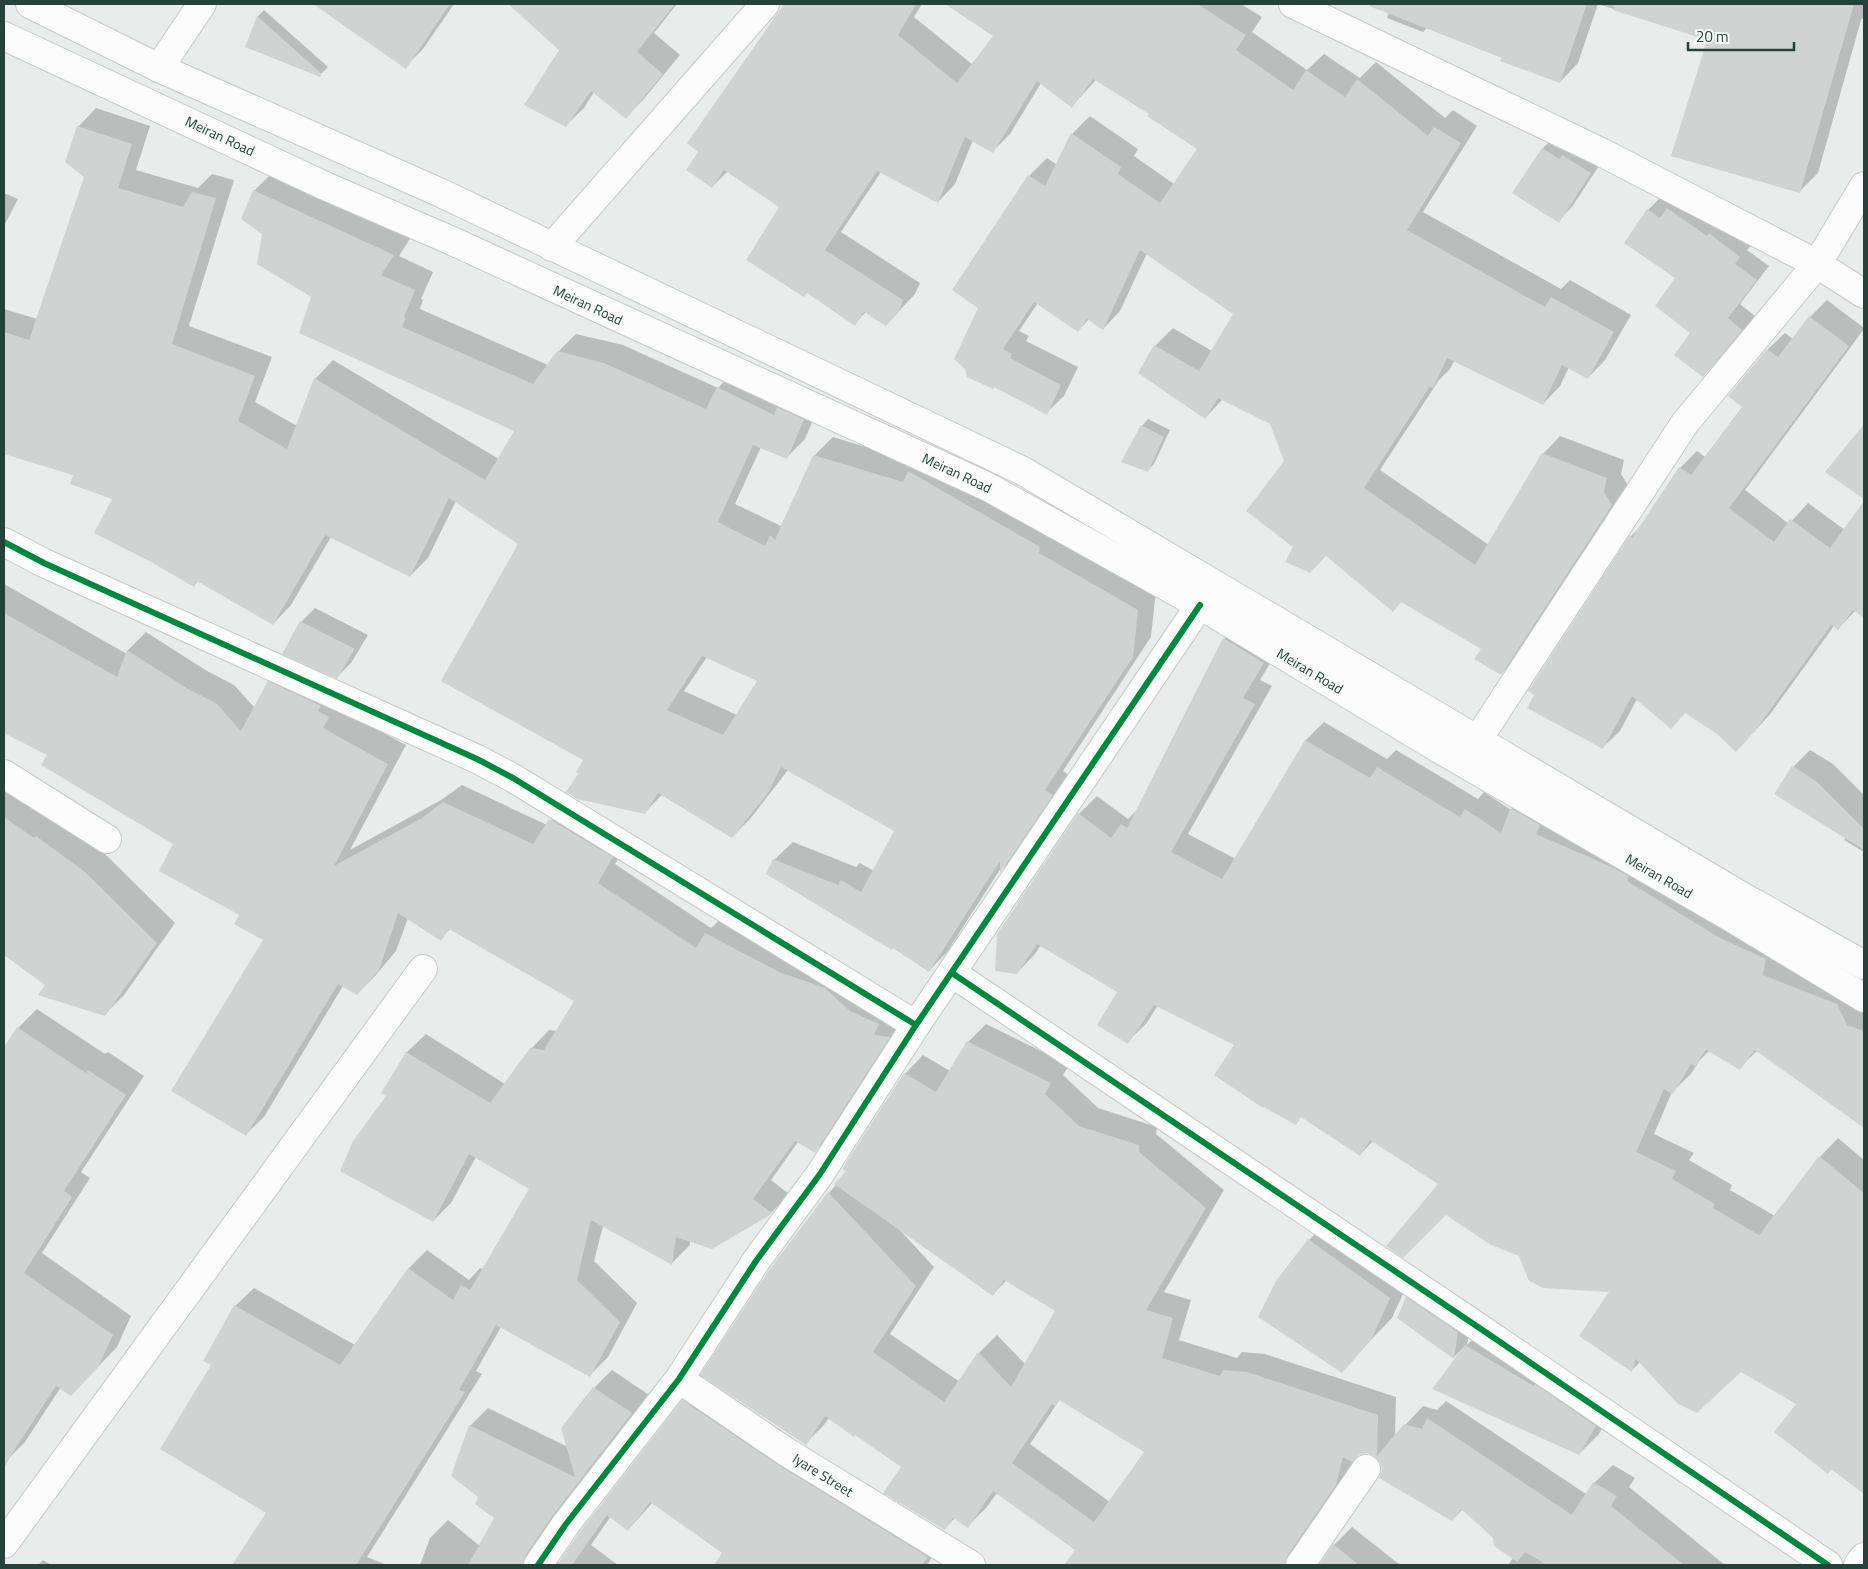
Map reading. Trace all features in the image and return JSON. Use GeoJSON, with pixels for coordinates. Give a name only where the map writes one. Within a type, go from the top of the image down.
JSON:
{"type":"FeatureCollection","features":[{"type":"Feature","properties":{"kind":"street","name":"Meiran Road"},"geometry":{"type":"LineString","coordinates":[[30,4],[159,68],[432,189],[1022,471],[1730,889],[1864,965]]}},
{"type":"Feature","properties":{"kind":"street"},"geometry":{"type":"LineString","coordinates":[[159,68],[202,4]]}},
{"type":"Feature","properties":{"kind":"street"},"geometry":{"type":"LineString","coordinates":[[552,247],[765,4]]}},
{"type":"Feature","properties":{"kind":"street"},"geometry":{"type":"LineString","coordinates":[[1293,4],[1604,153],[1816,264],[1864,294]]}},
{"type":"Feature","properties":{"kind":"street","name":"Meiran Road"},"geometry":{"type":"LineString","coordinates":[[4,36],[324,186],[450,240],[988,487],[1200,605],[1436,747],[1730,917],[1864,998]]}},
{"type":"Feature","properties":{"kind":"street"},"geometry":{"type":"LineString","coordinates":[[1478,739],[1685,423],[1816,264],[1864,186]]}},
{"type":"Feature","properties":{"kind":"street"},"geometry":{"type":"LineString","coordinates":[[4,542],[44,563],[477,759],[513,778],[916,1025]]}},
{"type":"Feature","properties":{"kind":"street"},"geometry":{"type":"LineString","coordinates":[[538,1565],[566,1524],[679,1379],[756,1261],[820,1174],[916,1025],[1200,605]]}},
{"type":"Feature","properties":{"kind":"street"},"geometry":{"type":"LineString","coordinates":[[4,774],[107,839]]}},
{"type":"Feature","properties":{"kind":"street"},"geometry":{"type":"LineString","coordinates":[[4,1544],[423,968]]}},
{"type":"Feature","properties":{"kind":"street"},"geometry":{"type":"LineString","coordinates":[[952,973],[1828,1565]]}},
{"type":"Feature","properties":{"kind":"street","name":"Iyare Street"},"geometry":{"type":"LineString","coordinates":[[679,1379],[785,1451],[971,1565]]}},
{"type":"Feature","properties":{"kind":"street"},"geometry":{"type":"LineString","coordinates":[[1300,1565],[1366,1469]]}},
{"type":"Feature","properties":{"kind":"street"},"geometry":{"type":"LineString","coordinates":[[1858,1565],[1864,1556]]}},
{"type":"Feature","properties":{"kind":"building"},"geometry":{"type":"Polygon","coordinates":[[[313,4],[450,4],[406,69],[313,4]]]}},
{"type":"Feature","properties":{"kind":"building"},"geometry":{"type":"Polygon","coordinates":[[[508,4],[675,4],[637,52],[663,74],[626,119],[591,91],[566,127],[524,105],[559,50],[508,4]]]}},
{"type":"Feature","properties":{"kind":"building"},"geometry":{"type":"Polygon","coordinates":[[[784,4],[916,4],[898,35],[957,83],[993,36],[945,4],[1197,4],[1246,35],[1236,50],[1293,90],[1306,70],[1345,97],[1357,79],[1428,136],[1434,127],[1461,143],[1407,230],[1545,307],[1551,297],[1614,332],[1588,379],[1562,365],[1543,405],[1447,358],[1433,388],[1430,386],[1364,488],[1475,565],[1542,453],[1607,478],[1604,492],[1612,505],[1501,675],[1474,659],[1481,649],[1401,602],[1393,612],[1326,556],[1310,573],[1285,562],[1293,547],[1246,511],[1284,461],[1270,424],[1218,398],[1205,419],[1138,373],[1154,345],[1199,371],[1233,314],[1140,250],[1103,330],[1087,319],[1078,332],[1034,302],[1003,349],[1012,354],[1010,358],[1061,385],[1047,415],[994,387],[993,389],[967,377],[965,369],[954,359],[978,308],[952,290],[1028,175],[1045,186],[1071,133],[1121,167],[1118,174],[1160,203],[1197,149],[1147,116],[1149,114],[1093,79],[1072,108],[1037,81],[993,153],[965,137],[938,203],[877,171],[825,250],[903,300],[898,313],[886,326],[864,312],[855,326],[807,293],[804,297],[746,260],[779,207],[724,170],[712,188],[686,170],[698,152],[687,143],[784,4]]]}},
{"type":"Feature","properties":{"kind":"building"},"geometry":{"type":"Polygon","coordinates":[[[1370,4],[1587,4],[1560,83],[1500,61],[1502,58],[1369,6],[1370,4]]]}},
{"type":"Feature","properties":{"kind":"building"},"geometry":{"type":"Polygon","coordinates":[[[1614,4],[1854,4],[1800,193],[1671,156],[1707,40],[1613,10],[1614,4]]]}},
{"type":"Feature","properties":{"kind":"building"},"geometry":{"type":"Polygon","coordinates":[[[257,16],[322,74],[320,77],[245,47],[257,16]]]}},
{"type":"Feature","properties":{"kind":"building"},"geometry":{"type":"Polygon","coordinates":[[[77,126],[132,144],[118,188],[183,207],[192,192],[216,198],[172,344],[255,376],[238,421],[287,449],[314,378],[485,480],[514,431],[299,333],[311,297],[257,264],[262,234],[241,219],[253,190],[394,255],[381,275],[415,290],[402,327],[533,384],[557,351],[604,363],[706,409],[717,387],[774,415],[777,407],[804,420],[787,459],[753,445],[718,522],[765,546],[770,535],[775,540],[813,455],[903,482],[908,471],[1040,547],[1039,553],[1138,610],[1133,657],[1045,790],[1053,795],[1000,873],[1000,861],[929,972],[893,948],[892,950],[766,874],[773,859],[838,885],[841,880],[861,892],[894,831],[781,767],[768,793],[732,838],[658,793],[645,814],[577,799],[566,792],[578,774],[576,772],[583,760],[441,681],[518,544],[449,498],[410,577],[325,535],[273,625],[197,581],[194,587],[151,562],[94,533],[112,499],[70,484],[73,475],[4,454],[4,332],[29,340],[84,177],[65,162],[77,126]],[[702,656],[667,710],[723,735],[757,681],[702,656]]]}},
{"type":"Feature","properties":{"kind":"building"},"geometry":{"type":"Polygon","coordinates":[[[1542,148],[1559,159],[1562,155],[1591,173],[1559,223],[1512,193],[1542,148]]]}},
{"type":"Feature","properties":{"kind":"building"},"geometry":{"type":"Polygon","coordinates":[[[1667,208],[1707,236],[1709,233],[1740,257],[1735,264],[1757,280],[1728,318],[1742,330],[1703,377],[1674,355],[1690,333],[1655,306],[1675,278],[1624,243],[1647,209],[1660,218],[1667,208]]]}},
{"type":"Feature","properties":{"kind":"building"},"geometry":{"type":"Polygon","coordinates":[[[1809,316],[1849,346],[1729,508],[1774,542],[1790,519],[1830,548],[1864,501],[1864,618],[1853,610],[1838,630],[1831,625],[1755,731],[1736,752],[1717,734],[1685,713],[1671,729],[1632,696],[1603,749],[1527,708],[1534,695],[1528,691],[1630,535],[1632,538],[1679,467],[1691,475],[1742,407],[1728,396],[1767,349],[1778,357],[1809,316]]]}},
{"type":"Feature","properties":{"kind":"building"},"geometry":{"type":"Polygon","coordinates":[[[1864,424],[1864,499],[1825,472],[1864,424]]]}},
{"type":"Feature","properties":{"kind":"building"},"geometry":{"type":"Polygon","coordinates":[[[1141,425],[1164,437],[1148,472],[1121,462],[1141,425]]]}},
{"type":"Feature","properties":{"kind":"building"},"geometry":{"type":"Polygon","coordinates":[[[4,613],[117,677],[127,650],[188,689],[216,703],[241,731],[268,681],[321,706],[318,711],[329,717],[323,728],[388,764],[334,866],[422,818],[443,802],[533,844],[549,819],[613,857],[598,883],[696,948],[705,933],[779,972],[825,988],[850,1011],[879,1024],[874,1035],[890,1037],[815,1153],[795,1141],[753,1199],[772,1213],[770,1215],[712,1249],[676,1237],[672,1265],[591,1220],[577,1280],[620,1322],[590,1377],[496,1325],[459,1390],[465,1392],[356,1565],[232,1565],[266,1513],[160,1449],[211,1365],[203,1361],[234,1305],[340,1365],[408,1268],[453,1300],[461,1285],[470,1290],[529,1189],[469,1154],[433,1222],[340,1171],[353,1141],[386,1096],[381,1093],[406,1052],[490,1103],[530,1048],[544,1050],[574,1001],[449,929],[441,941],[398,913],[379,970],[357,995],[338,984],[246,1136],[171,1091],[263,940],[234,924],[239,915],[159,871],[173,844],[41,765],[47,755],[4,733],[4,613]]]}},
{"type":"Feature","properties":{"kind":"building"},"geometry":{"type":"Polygon","coordinates":[[[300,621],[355,649],[337,679],[282,654],[300,621]]]}},
{"type":"Feature","properties":{"kind":"building"},"geometry":{"type":"Polygon","coordinates":[[[1223,638],[1264,663],[1243,698],[1255,704],[1171,852],[1222,879],[1305,740],[1370,778],[1377,767],[1460,817],[1465,809],[1501,833],[1510,809],[1515,811],[1540,825],[1536,834],[1629,876],[1627,881],[1720,938],[1766,959],[1763,975],[1837,1004],[1847,1025],[1864,1031],[1864,1128],[1755,1050],[1740,1070],[1705,1049],[1696,1066],[1691,1064],[1673,1094],[1664,1089],[1636,1152],[1676,1171],[1672,1179],[1715,1204],[1713,1208],[1759,1235],[1819,1156],[1864,1193],[1864,1494],[1831,1469],[1828,1474],[1774,1432],[1796,1404],[1741,1372],[1697,1413],[1678,1404],[1636,1359],[1632,1372],[1579,1336],[1609,1292],[1543,1288],[1529,1281],[1519,1256],[1491,1245],[1446,1215],[1403,1258],[1386,1246],[1438,1184],[1370,1140],[1360,1156],[1301,1117],[1296,1125],[1263,1108],[1214,1075],[1234,1045],[1154,1005],[1128,1044],[1097,1025],[1117,992],[1037,944],[1017,974],[995,971],[997,934],[1078,813],[1111,838],[1121,824],[1127,828],[1223,638]]]}},
{"type":"Feature","properties":{"kind":"building"},"geometry":{"type":"Polygon","coordinates":[[[1792,766],[1816,781],[1864,829],[1864,850],[1774,794],[1792,766]]]}},
{"type":"Feature","properties":{"kind":"building"},"geometry":{"type":"Polygon","coordinates":[[[4,817],[34,838],[36,836],[85,872],[157,943],[105,1016],[38,995],[45,985],[4,955],[4,817]]]}},
{"type":"Feature","properties":{"kind":"building"},"geometry":{"type":"Polygon","coordinates":[[[17,1027],[86,1073],[88,1070],[126,1095],[64,1191],[72,1197],[24,1273],[113,1335],[98,1367],[71,1396],[56,1386],[4,1466],[4,1047],[17,1027]]]}},
{"type":"Feature","properties":{"kind":"building"},"geometry":{"type":"Polygon","coordinates":[[[967,1041],[1051,1083],[1045,1094],[1079,1126],[1139,1145],[1139,1152],[1206,1208],[1146,1310],[1173,1318],[1162,1358],[1220,1376],[1223,1370],[1247,1372],[1378,1415],[1377,1456],[1404,1424],[1422,1429],[1427,1418],[1572,1515],[1593,1482],[1617,1496],[1611,1506],[1684,1565],[1547,1565],[1525,1552],[1517,1562],[1494,1546],[1493,1538],[1461,1509],[1452,1521],[1379,1478],[1382,1470],[1380,1462],[1374,1456],[1367,1453],[1359,1455],[1352,1462],[1343,1457],[1336,1485],[1287,1556],[1285,1565],[1064,1565],[1075,1550],[993,1491],[968,1528],[953,1518],[945,1530],[883,1493],[901,1467],[825,1416],[806,1445],[700,1375],[769,1270],[828,1192],[916,1286],[873,1352],[944,1402],[978,1352],[1011,1387],[1055,1311],[1004,1280],[993,1296],[834,1184],[846,1171],[842,1169],[904,1073],[936,1092],[967,1041]],[[1059,1400],[1055,1406],[1052,1404],[1012,1463],[1094,1522],[1144,1452],[1059,1400]]]}},
{"type":"Feature","properties":{"kind":"building"},"geometry":{"type":"Polygon","coordinates":[[[1308,1239],[1390,1298],[1371,1340],[1342,1373],[1258,1317],[1276,1281],[1308,1239]]]}},
{"type":"Feature","properties":{"kind":"building"},"geometry":{"type":"Polygon","coordinates":[[[1406,1297],[1458,1332],[1454,1359],[1397,1318],[1406,1297]]]}},
{"type":"Feature","properties":{"kind":"building"},"geometry":{"type":"Polygon","coordinates":[[[1465,1345],[1534,1386],[1535,1384],[1596,1426],[1579,1455],[1432,1389],[1465,1345]]]}},
{"type":"Feature","properties":{"kind":"building"},"geometry":{"type":"Polygon","coordinates":[[[593,1387],[632,1413],[553,1515],[525,1556],[523,1565],[468,1565],[494,1518],[475,1504],[478,1497],[451,1476],[469,1425],[575,1477],[561,1428],[593,1387]]]}},
{"type":"Feature","properties":{"kind":"building"},"geometry":{"type":"Polygon","coordinates":[[[682,1400],[777,1464],[928,1557],[922,1565],[714,1565],[722,1553],[650,1502],[628,1531],[607,1515],[572,1565],[557,1565],[579,1533],[682,1400]]]}},
{"type":"Feature","properties":{"kind":"building"},"geometry":{"type":"Polygon","coordinates":[[[1333,1544],[1359,1565],[1319,1565],[1333,1544]]]}},
{"type":"Feature","properties":{"kind":"cycle path"},"geometry":{"type":"LineString","coordinates":[[4,542],[44,563],[477,759],[513,778],[916,1025]]}},
{"type":"Feature","properties":{"kind":"cycle path"},"geometry":{"type":"LineString","coordinates":[[538,1565],[566,1524],[679,1379],[756,1261],[820,1174],[916,1025],[1200,605]]}},
{"type":"Feature","properties":{"kind":"cycle path"},"geometry":{"type":"LineString","coordinates":[[952,973],[1828,1565]]}}]}
